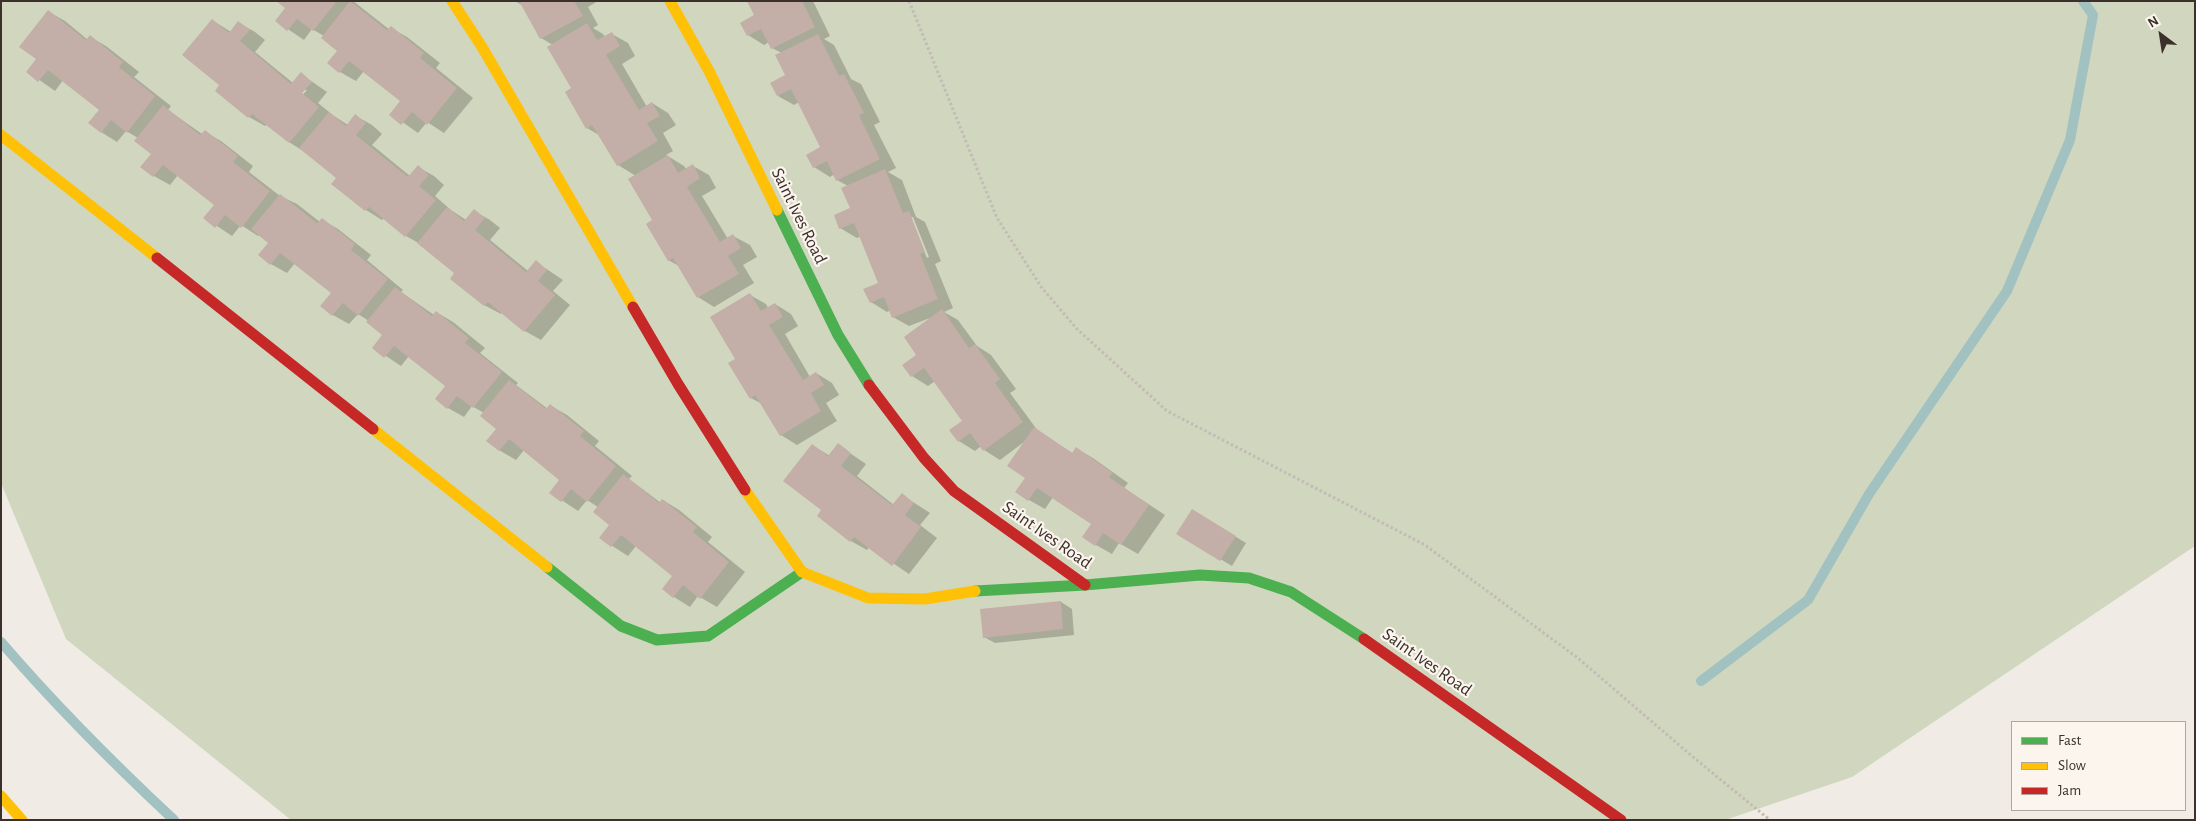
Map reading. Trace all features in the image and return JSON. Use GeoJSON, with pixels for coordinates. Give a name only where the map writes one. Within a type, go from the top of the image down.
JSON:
{"type":"FeatureCollection","features":[{"type":"Feature","properties":{"kind":"main road"},"geometry":{"type":"LineString","coordinates":[[452,1],[482,48],[678,384],[738,478],[802,572],[868,598],[926,599],[968,591],[1085,585]]}},
{"type":"Feature","properties":{"kind":"main road","name":"Saint Ives Road"},"geometry":{"type":"LineString","coordinates":[[670,1],[709,71],[838,335],[876,397],[924,458],[954,491],[1085,585],[1200,575],[1249,578],[1291,592],[1344,625],[1621,820]]}},
{"type":"Feature","properties":{"kind":"main road"},"geometry":{"type":"LineString","coordinates":[[1,135],[621,626],[657,640],[708,636],[802,572]]}},
{"type":"Feature","properties":{"kind":"main road"},"geometry":{"type":"LineString","coordinates":[[1,796],[22,820]]}},
{"type":"Feature","properties":{"kind":"path"},"geometry":{"type":"LineString","coordinates":[[909,1],[997,218],[1042,288],[1077,329],[1167,412],[1426,545],[1579,659],[1770,820]]}},
{"type":"Feature","properties":{"kind":"green space"},"geometry":{"type":"Polygon","coordinates":[[[1,1],[2195,1],[2195,546],[1852,777],[1725,820],[291,820],[66,639],[1,483],[1,1]]]}},
{"type":"Feature","properties":{"kind":"building"},"geometry":{"type":"Polygon","coordinates":[[[276,1],[337,1],[313,31],[297,19],[287,31],[275,21],[285,8],[276,1]]]}},
{"type":"Feature","properties":{"kind":"building"},"geometry":{"type":"Polygon","coordinates":[[[350,1],[387,30],[391,26],[424,53],[420,58],[457,88],[427,125],[412,112],[401,125],[389,115],[400,101],[349,61],[339,73],[327,63],[337,51],[321,38],[350,1]]]}},
{"type":"Feature","properties":{"kind":"building"},"geometry":{"type":"Polygon","coordinates":[[[519,1],[574,1],[583,16],[540,39],[519,1]]]}},
{"type":"Feature","properties":{"kind":"building"},"geometry":{"type":"Polygon","coordinates":[[[747,1],[802,1],[815,27],[771,49],[761,29],[747,36],[740,23],[754,15],[747,1]]]}},
{"type":"Feature","properties":{"kind":"building"},"geometry":{"type":"Polygon","coordinates":[[[48,10],[86,40],[90,35],[123,62],[119,67],[155,96],[127,133],[111,120],[101,133],[88,123],[99,110],[48,70],[38,82],[26,72],[36,59],[19,47],[48,10]]]}},
{"type":"Feature","properties":{"kind":"building"},"geometry":{"type":"Polygon","coordinates":[[[212,19],[229,33],[238,21],[250,30],[240,41],[291,84],[301,72],[312,82],[302,93],[319,107],[289,143],[252,114],[248,118],[215,91],[219,85],[182,55],[212,19]]]}},
{"type":"Feature","properties":{"kind":"building"},"geometry":{"type":"Polygon","coordinates":[[[587,23],[597,40],[612,32],[620,46],[606,55],[639,110],[652,102],[660,116],[647,123],[658,141],[617,166],[592,125],[586,129],[565,92],[571,88],[547,47],[587,23]]]}},
{"type":"Feature","properties":{"kind":"building"},"geometry":{"type":"Polygon","coordinates":[[[818,34],[839,76],[844,74],[864,113],[859,115],[880,159],[836,181],[827,161],[813,168],[806,155],[820,147],[791,89],[777,96],[770,83],[785,75],[775,55],[818,34]]]}},
{"type":"Feature","properties":{"kind":"building"},"geometry":{"type":"Polygon","coordinates":[[[163,105],[200,135],[205,130],[238,156],[233,162],[270,191],[241,228],[225,215],[215,228],[203,218],[214,205],[163,165],[153,177],[140,167],[151,154],[134,141],[163,105]]]}},
{"type":"Feature","properties":{"kind":"building"},"geometry":{"type":"Polygon","coordinates":[[[329,112],[346,126],[355,114],[366,123],[356,135],[408,177],[418,165],[429,175],[419,186],[436,200],[405,237],[369,207],[365,211],[331,184],[336,178],[299,148],[329,112]]]}},
{"type":"Feature","properties":{"kind":"building"},"geometry":{"type":"Polygon","coordinates":[[[668,155],[678,173],[693,164],[700,178],[687,187],[720,242],[733,234],[741,248],[728,256],[739,274],[697,298],[673,258],[668,261],[646,224],[652,220],[628,179],[668,155]]]}},
{"type":"Feature","properties":{"kind":"building"},"geometry":{"type":"Polygon","coordinates":[[[885,169],[903,213],[909,211],[925,252],[920,254],[938,299],[892,318],[884,297],[870,303],[863,289],[878,283],[854,223],[839,229],[834,215],[850,208],[841,188],[885,169]]]}},
{"type":"Feature","properties":{"kind":"building"},"geometry":{"type":"Polygon","coordinates":[[[280,194],[317,223],[322,218],[355,244],[351,250],[388,279],[358,316],[343,303],[332,316],[320,306],[331,293],[280,253],[270,265],[258,255],[268,243],[251,229],[280,194]]]}},
{"type":"Feature","properties":{"kind":"building"},"geometry":{"type":"Polygon","coordinates":[[[447,207],[464,221],[474,209],[485,218],[475,230],[526,272],[536,260],[547,270],[538,281],[555,295],[524,332],[488,302],[484,306],[450,279],[454,273],[417,243],[447,207]]]}},
{"type":"Feature","properties":{"kind":"building"},"geometry":{"type":"Polygon","coordinates":[[[395,287],[432,316],[436,311],[469,338],[465,343],[502,372],[473,408],[457,396],[447,409],[435,399],[445,386],[394,346],[384,358],[372,348],[382,335],[366,322],[395,287]]]}},
{"type":"Feature","properties":{"kind":"building"},"geometry":{"type":"Polygon","coordinates":[[[750,293],[761,311],[775,303],[783,317],[769,325],[803,380],[816,372],[824,385],[811,393],[821,411],[780,436],[755,395],[750,399],[728,363],[735,359],[710,317],[750,293]]]}},
{"type":"Feature","properties":{"kind":"building"},"geometry":{"type":"Polygon","coordinates":[[[942,309],[969,348],[975,344],[1000,379],[995,383],[1023,422],[983,451],[970,433],[958,442],[949,430],[962,421],[924,368],[911,377],[902,365],[916,355],[904,337],[942,309]]]}},
{"type":"Feature","properties":{"kind":"building"},"geometry":{"type":"Polygon","coordinates":[[[509,380],[546,409],[550,404],[584,431],[580,436],[616,466],[587,502],[571,489],[561,502],[549,493],[559,480],[509,439],[499,451],[486,441],[496,429],[480,416],[509,380]]]}},
{"type":"Feature","properties":{"kind":"building"},"geometry":{"type":"Polygon","coordinates":[[[1034,427],[1072,453],[1076,447],[1113,473],[1109,477],[1149,505],[1121,545],[1103,533],[1095,546],[1082,537],[1091,524],[1037,488],[1028,501],[1015,492],[1025,478],[1007,466],[1034,427]]]}},
{"type":"Feature","properties":{"kind":"building"},"geometry":{"type":"Polygon","coordinates":[[[838,443],[851,453],[841,466],[892,505],[902,493],[914,503],[905,515],[921,527],[892,566],[854,537],[850,542],[817,516],[821,510],[783,481],[812,444],[828,456],[838,443]]]}},
{"type":"Feature","properties":{"kind":"building"},"geometry":{"type":"Polygon","coordinates":[[[623,474],[659,503],[662,499],[697,527],[693,532],[729,562],[700,599],[683,585],[673,598],[662,589],[672,576],[621,535],[611,547],[599,538],[609,525],[593,512],[623,474]]]}},
{"type":"Feature","properties":{"kind":"building"},"geometry":{"type":"Polygon","coordinates":[[[1192,509],[1236,536],[1220,561],[1176,534],[1192,509]]]}},
{"type":"Feature","properties":{"kind":"building"},"geometry":{"type":"Polygon","coordinates":[[[1061,601],[1063,629],[983,638],[980,609],[1061,601]]]}},
{"type":"Feature","properties":{"kind":"waterway"},"geometry":{"type":"LineString","coordinates":[[1701,681],[1808,600],[1869,494],[2007,291],[2070,140],[2093,15],[2083,1]]}},
{"type":"Feature","properties":{"kind":"waterway"},"geometry":{"type":"LineString","coordinates":[[1,642],[85,733],[174,820]]}},
{"type":"Feature","properties":{"kind":"traffic: fast"},"geometry":{"type":"LineString","coordinates":[[777,210],[838,335],[869,385]]}},
{"type":"Feature","properties":{"kind":"traffic: fast"},"geometry":{"type":"LineString","coordinates":[[547,567],[621,626],[657,640],[708,636],[802,572]]}},
{"type":"Feature","properties":{"kind":"traffic: fast"},"geometry":{"type":"LineString","coordinates":[[975,591],[1085,585],[1200,575],[1249,578],[1291,592],[1364,639]]}},
{"type":"Feature","properties":{"kind":"traffic: slow"},"geometry":{"type":"LineString","coordinates":[[452,1],[482,47],[633,307]]}},
{"type":"Feature","properties":{"kind":"traffic: slow"},"geometry":{"type":"LineString","coordinates":[[670,1],[709,71],[777,210]]}},
{"type":"Feature","properties":{"kind":"traffic: slow"},"geometry":{"type":"LineString","coordinates":[[1,135],[157,258]]}},
{"type":"Feature","properties":{"kind":"traffic: slow"},"geometry":{"type":"LineString","coordinates":[[373,429],[547,567]]}},
{"type":"Feature","properties":{"kind":"traffic: slow"},"geometry":{"type":"LineString","coordinates":[[745,490],[802,572],[868,598],[925,599],[975,591]]}},
{"type":"Feature","properties":{"kind":"traffic: slow"},"geometry":{"type":"LineString","coordinates":[[1,796],[22,820]]}},
{"type":"Feature","properties":{"kind":"traffic: jam"},"geometry":{"type":"LineString","coordinates":[[157,258],[373,429]]}},
{"type":"Feature","properties":{"kind":"traffic: jam"},"geometry":{"type":"LineString","coordinates":[[633,307],[678,384],[745,490]]}},
{"type":"Feature","properties":{"kind":"traffic: jam"},"geometry":{"type":"LineString","coordinates":[[869,385],[924,458],[954,491],[1085,585]]}},
{"type":"Feature","properties":{"kind":"traffic: jam"},"geometry":{"type":"LineString","coordinates":[[1364,639],[1621,820]]}}]}
